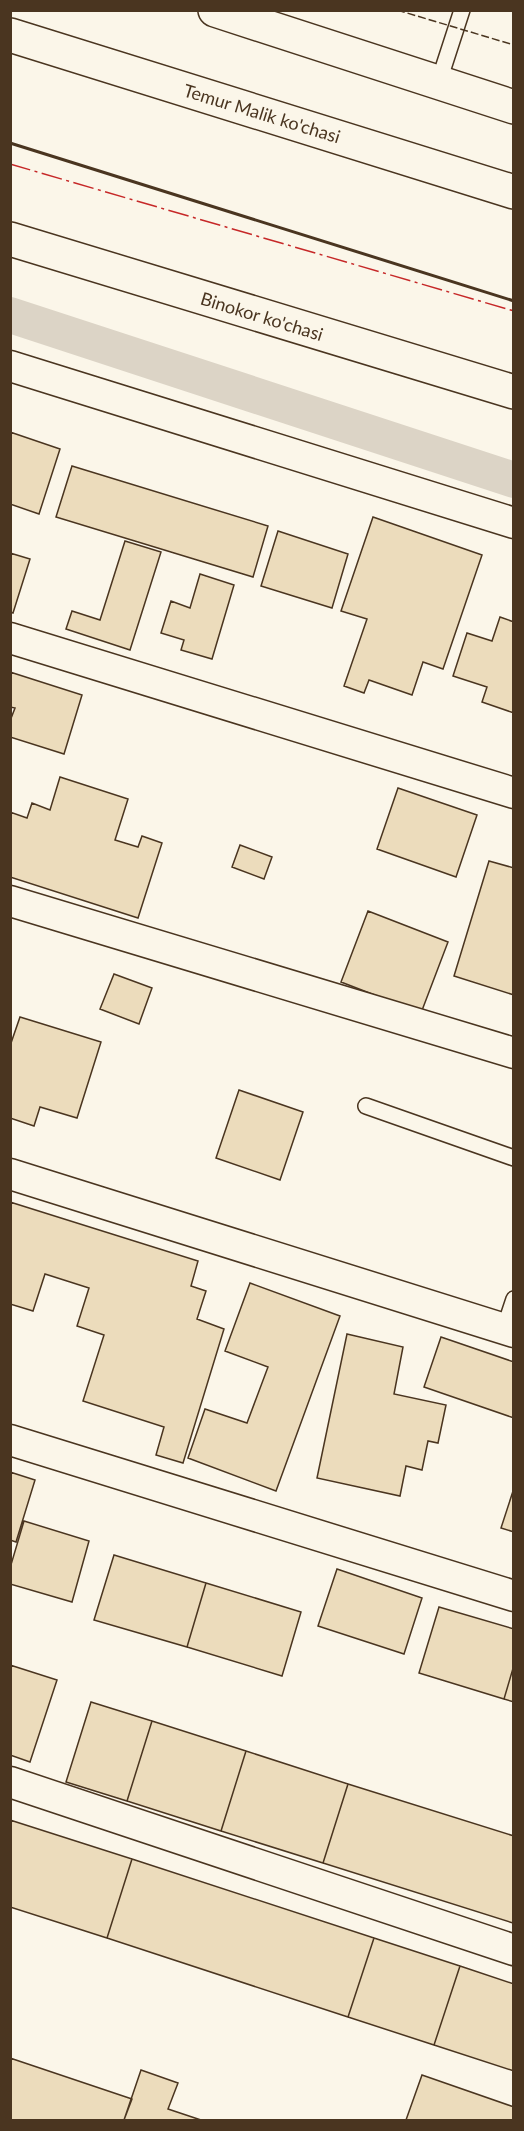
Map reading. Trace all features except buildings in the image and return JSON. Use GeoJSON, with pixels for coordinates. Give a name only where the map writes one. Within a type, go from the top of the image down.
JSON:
{"type":"FeatureCollection","features":[{"type":"Feature","properties":{"kind":"main road"},"geometry":{"type":"LineString","coordinates":[[215,10],[513,107]]}},
{"type":"Feature","properties":{"kind":"main road","name":"Temur Malik ko'chasi"},"geometry":{"type":"LineString","coordinates":[[10,35],[513,192]]}},
{"type":"Feature","properties":{"kind":"main road","name":"Binokor ko'chasi"},"geometry":{"type":"LineString","coordinates":[[10,239],[513,392]]}},
{"type":"Feature","properties":{"kind":"street"},"geometry":{"type":"LineString","coordinates":[[10,366],[513,523]]}},
{"type":"Feature","properties":{"kind":"street"},"geometry":{"type":"LineString","coordinates":[[10,638],[513,793]]}},
{"type":"Feature","properties":{"kind":"street"},"geometry":{"type":"LineString","coordinates":[[10,902],[513,1053]]}},
{"type":"Feature","properties":{"kind":"street"},"geometry":{"type":"LineString","coordinates":[[10,1174],[509,1330]]}},
{"type":"Feature","properties":{"kind":"street"},"geometry":{"type":"LineString","coordinates":[[10,1440],[513,1596]]}},
{"type":"Feature","properties":{"kind":"street"},"geometry":{"type":"LineString","coordinates":[[10,1782],[513,1950]]}},
{"type":"Feature","properties":{"kind":"lane"},"geometry":{"type":"LineString","coordinates":[[438,84],[462,10]]}},
{"type":"Feature","properties":{"kind":"lane"},"geometry":{"type":"LineString","coordinates":[[366,1106],[513,1158]]}},
{"type":"Feature","properties":{"kind":"lane"},"geometry":{"type":"LineString","coordinates":[[509,1330],[513,1299]]}},
{"type":"Feature","properties":{"kind":"waterway"},"geometry":{"type":"LineString","coordinates":[[10,315],[514,480]]}},
{"type":"Feature","properties":{"kind":"fence"},"geometry":{"type":"LineString","coordinates":[[397,10],[514,45]]}},
{"type":"Feature","properties":{"kind":"wall"},"geometry":{"type":"LineString","coordinates":[[10,143],[514,301]]}},
{"type":"Feature","properties":{"kind":"power"},"geometry":{"type":"LineString","coordinates":[[10,164],[514,311]]}}]}
